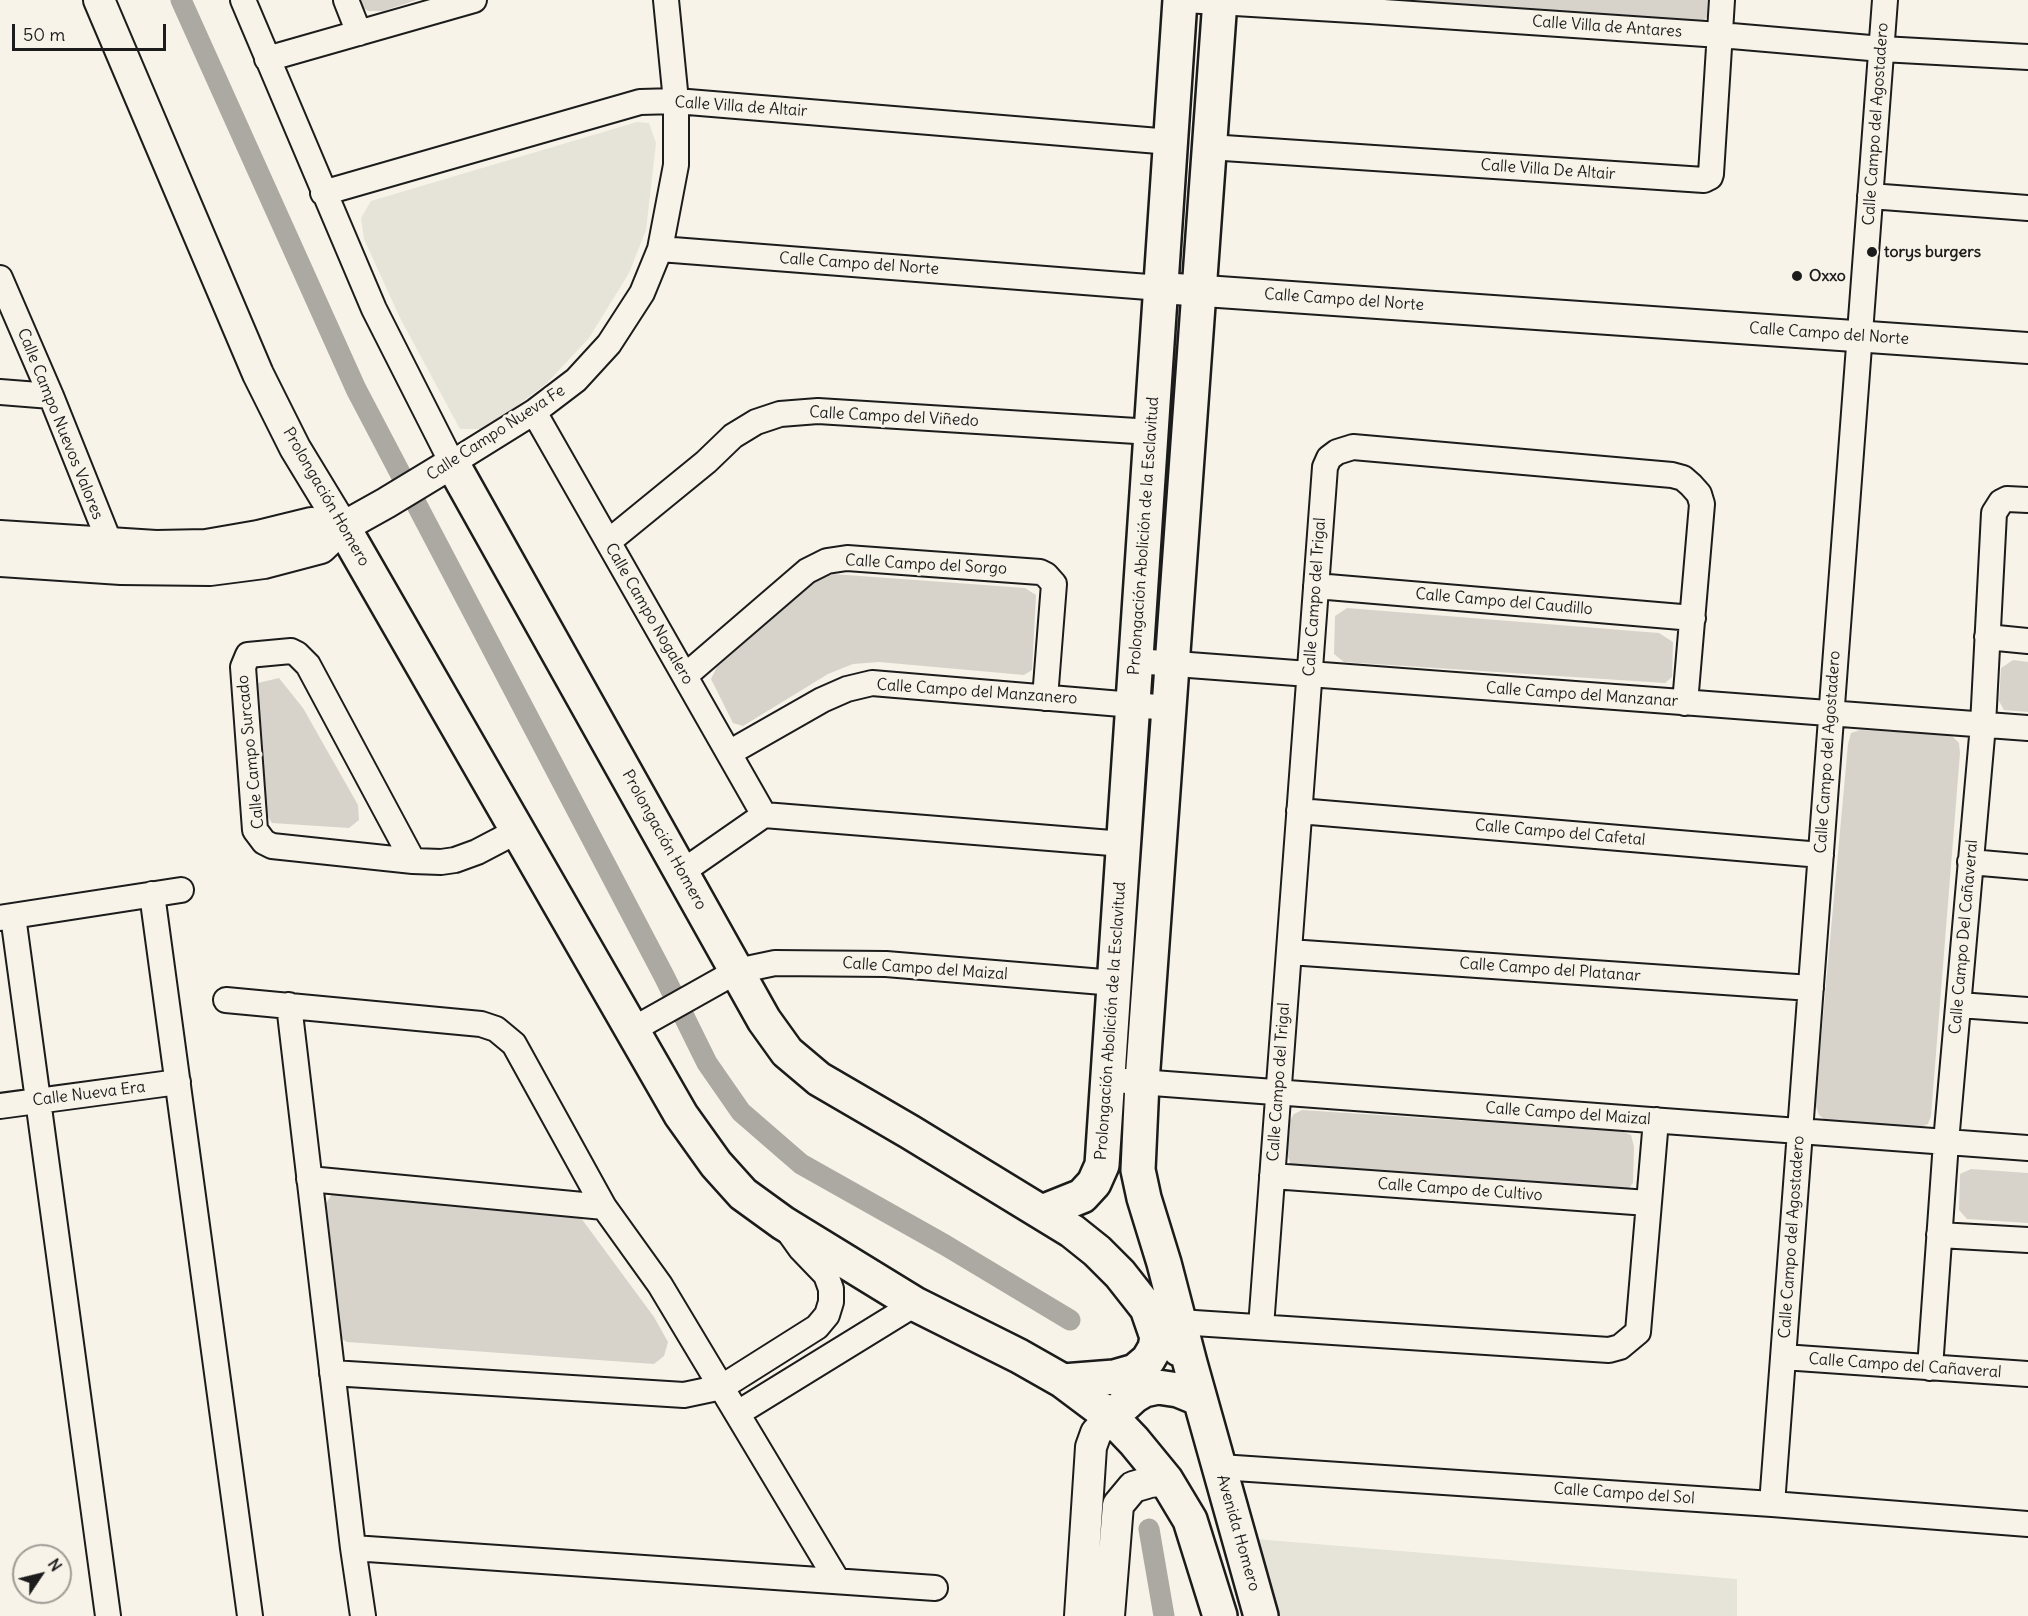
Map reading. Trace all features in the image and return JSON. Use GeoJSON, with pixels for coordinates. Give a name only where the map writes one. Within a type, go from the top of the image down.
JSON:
{"type":"FeatureCollection","features":[{"type":"Feature","properties":{"kind":"main road","name":"Prolongación Abolición de la Esclavitud"},"geometry":{"type":"LineString","coordinates":[[1042,1212],[1082,1196],[1094,1183],[1102,1165],[1180,0]]}},
{"type":"Feature","properties":{"kind":"main road"},"geometry":{"type":"LineString","coordinates":[[1217,1458],[1138,1170],[1142,1082],[1220,1]]}},
{"type":"Feature","properties":{"kind":"main road","name":"Prolongación Homero"},"geometry":{"type":"LineString","coordinates":[[452,463],[682,872],[723,978]]}},
{"type":"Feature","properties":{"kind":"main road","name":"Prolongación Homero"},"geometry":{"type":"LineString","coordinates":[[343,526],[519,830],[598,972],[645,1023]]}},
{"type":"Feature","properties":{"kind":"main road"},"geometry":{"type":"LineString","coordinates":[[723,978],[764,1020],[788,1052],[819,1079],[1042,1212],[1072,1231],[1097,1251],[1147,1306],[1190,1363]]}},
{"type":"Feature","properties":{"kind":"main road"},"geometry":{"type":"LineString","coordinates":[[645,1023],[681,1115],[716,1164],[743,1194],[783,1223],[915,1304],[1019,1356],[1063,1381],[1111,1417],[1166,1480],[1190,1520],[1220,1616]]}},
{"type":"Feature","properties":{"kind":"main road"},"geometry":{"type":"LineString","coordinates":[[1063,1381],[1114,1377],[1135,1371],[1148,1360],[1155,1348],[1157,1337],[1147,1306]]}},
{"type":"Feature","properties":{"kind":"main road"},"geometry":{"type":"LineString","coordinates":[[1111,1417],[1134,1396],[1144,1390],[1158,1387],[1178,1390],[1200,1399]]}},
{"type":"Feature","properties":{"kind":"main road","name":"Avenida Homero"},"geometry":{"type":"LineString","coordinates":[[1217,1458],[1262,1616]]}},
{"type":"Feature","properties":{"kind":"street","name":"Prolongación Homero"},"geometry":{"type":"LineString","coordinates":[[99,0],[258,374],[295,448],[343,526]]}},
{"type":"Feature","properties":{"kind":"street","name":"Prolongación Homero"},"geometry":{"type":"LineString","coordinates":[[243,0],[374,309],[452,463]]}},
{"type":"Feature","properties":{"kind":"street"},"geometry":{"type":"LineString","coordinates":[[346,0],[359,33]]}},
{"type":"Feature","properties":{"kind":"street"},"geometry":{"type":"LineString","coordinates":[[267,59],[474,0]]}},
{"type":"Feature","properties":{"kind":"street","name":"Calle Campo Nueva Fe"},"geometry":{"type":"LineString","coordinates":[[0,561],[121,569],[210,570],[264,563],[321,548],[343,526],[386,503],[534,412],[576,380],[609,344],[642,293],[660,249],[676,165],[675,101],[666,0]]}},
{"type":"Feature","properties":{"kind":"street","name":"Calle Villa de Antares"},"geometry":{"type":"LineString","coordinates":[[1185,0],[1369,5],[1882,49],[2028,57]]}},
{"type":"Feature","properties":{"kind":"street","name":"Calle Villa De Altair"},"geometry":{"type":"LineString","coordinates":[[1209,147],[1704,180],[1711,174],[1722,0]]}},
{"type":"Feature","properties":{"kind":"street","name":"Calle Campo del Agostadero"},"geometry":{"type":"LineString","coordinates":[[1772,1504],[1885,0]]}},
{"type":"Feature","properties":{"kind":"street","name":"Calle Villa de Altair"},"geometry":{"type":"LineString","coordinates":[[323,193],[640,102],[675,101],[1171,142]]}},
{"type":"Feature","properties":{"kind":"street"},"geometry":{"type":"LineString","coordinates":[[1870,196],[2028,208]]}},
{"type":"Feature","properties":{"kind":"street","name":"Calle Campo del Norte"},"geometry":{"type":"LineString","coordinates":[[660,249],[1161,288],[2028,348]]}},
{"type":"Feature","properties":{"kind":"street","name":"Calle Campo Nuevos Valores"},"geometry":{"type":"LineString","coordinates":[[0,278],[121,569]]}},
{"type":"Feature","properties":{"kind":"street"},"geometry":{"type":"LineString","coordinates":[[0,392],[51,396]]}},
{"type":"Feature","properties":{"kind":"street","name":"Calle Campo del Viñedo"},"geometry":{"type":"LineString","coordinates":[[608,542],[706,462],[734,436],[756,422],[780,414],[818,411],[1152,432]]}},
{"type":"Feature","properties":{"kind":"street","name":"Calle Campo Nogalero"},"geometry":{"type":"LineString","coordinates":[[534,412],[764,815]]}},
{"type":"Feature","properties":{"kind":"street","name":"Calle Campo del Trigal"},"geometry":{"type":"LineString","coordinates":[[1261,1327],[1325,466],[1329,458],[1346,448],[1353,447],[1660,474],[1683,478],[1699,494],[1702,504],[1685,703]]}},
{"type":"Feature","properties":{"kind":"street","name":"Calle Campo Del Cañaveral"},"geometry":{"type":"LineString","coordinates":[[1930,1368],[1946,1142],[1983,725],[1994,513],[1996,507],[2007,499],[2028,500]]}},
{"type":"Feature","properties":{"kind":"street"},"geometry":{"type":"LineString","coordinates":[[0,536],[156,546],[206,544],[258,536],[310,523],[343,526]]}},
{"type":"Feature","properties":{"kind":"street","name":"Calle Campo del Sorgo"},"geometry":{"type":"LineString","coordinates":[[684,676],[807,571],[827,561],[847,558],[1040,572],[1046,575],[1054,584],[1045,698]]}},
{"type":"Feature","properties":{"kind":"street","name":"Calle Campo del Caudillo"},"geometry":{"type":"LineString","coordinates":[[1316,586],[1693,618]]}},
{"type":"Feature","properties":{"kind":"street"},"geometry":{"type":"LineString","coordinates":[[1987,637],[2028,641]]}},
{"type":"Feature","properties":{"kind":"street","name":"Calle Campo Surcado"},"geometry":{"type":"LineString","coordinates":[[413,861],[308,665],[291,651],[248,655],[243,667],[255,830],[272,846],[413,861],[441,862],[468,856],[519,830]]}},
{"type":"Feature","properties":{"kind":"street","name":"Calle Campo del Manzanar"},"geometry":{"type":"LineString","coordinates":[[1136,661],[2028,728]]}},
{"type":"Feature","properties":{"kind":"street","name":"Calle Campo del Manzanero"},"geometry":{"type":"LineString","coordinates":[[729,753],[822,700],[847,688],[872,683],[1169,708]]}},
{"type":"Feature","properties":{"kind":"street","name":"Calle Campo del Cafetal"},"geometry":{"type":"LineString","coordinates":[[1299,811],[1821,855]]}},
{"type":"Feature","properties":{"kind":"street"},"geometry":{"type":"LineString","coordinates":[[682,872],[764,815],[1124,844]]}},
{"type":"Feature","properties":{"kind":"street"},"geometry":{"type":"LineString","coordinates":[[1970,862],[2028,867]]}},
{"type":"Feature","properties":{"kind":"street"},"geometry":{"type":"LineString","coordinates":[[108,1616],[39,1100],[7,917],[181,890]]}},
{"type":"Feature","properties":{"kind":"street"},"geometry":{"type":"LineString","coordinates":[[152,894],[250,1616]]}},
{"type":"Feature","properties":{"kind":"street","name":"Calle Campo del Platanar"},"geometry":{"type":"LineString","coordinates":[[1289,952],[1811,988]]}},
{"type":"Feature","properties":{"kind":"street","name":"Calle Campo del Maizal"},"geometry":{"type":"LineString","coordinates":[[723,978],[775,963],[886,964],[1115,983]]}},
{"type":"Feature","properties":{"kind":"street"},"geometry":{"type":"LineString","coordinates":[[645,1023],[723,978]]}},
{"type":"Feature","properties":{"kind":"street"},"geometry":{"type":"LineString","coordinates":[[226,1000],[481,1024],[496,1029],[514,1044],[604,1207],[660,1284],[837,1580]]}},
{"type":"Feature","properties":{"kind":"street"},"geometry":{"type":"LineString","coordinates":[[289,1005],[363,1616]]}},
{"type":"Feature","properties":{"kind":"street"},"geometry":{"type":"LineString","coordinates":[[1959,1005],[2028,1010]]}},
{"type":"Feature","properties":{"kind":"street","name":"Calle Campo del Maizal"},"geometry":{"type":"LineString","coordinates":[[1108,1080],[2028,1148]]}},
{"type":"Feature","properties":{"kind":"street","name":"Calle Nueva Era"},"geometry":{"type":"LineString","coordinates":[[0,1106],[178,1082]]}},
{"type":"Feature","properties":{"kind":"street"},"geometry":{"type":"LineString","coordinates":[[1179,1322],[1609,1350],[1620,1347],[1638,1332],[1656,1120]]}},
{"type":"Feature","properties":{"kind":"street","name":"Calle Campo de Cultivo"},"geometry":{"type":"LineString","coordinates":[[1272,1176],[1648,1203]]}},
{"type":"Feature","properties":{"kind":"street"},"geometry":{"type":"LineString","coordinates":[[309,1179],[604,1207]]}},
{"type":"Feature","properties":{"kind":"street"},"geometry":{"type":"LineString","coordinates":[[332,1373],[684,1395],[722,1387],[817,1327],[827,1315],[831,1302],[831,1289],[826,1275],[801,1249],[783,1223]]}},
{"type":"Feature","properties":{"kind":"street"},"geometry":{"type":"LineString","coordinates":[[1939,1234],[2028,1240]]}},
{"type":"Feature","properties":{"kind":"street"},"geometry":{"type":"LineString","coordinates":[[738,1413],[915,1304]]}},
{"type":"Feature","properties":{"kind":"street","name":"Calle Campo del Cañaveral"},"geometry":{"type":"LineString","coordinates":[[1783,1357],[2028,1374]]}},
{"type":"Feature","properties":{"kind":"street"},"geometry":{"type":"LineString","coordinates":[[1080,1616],[1090,1447],[1096,1433],[1111,1417]]}},
{"type":"Feature","properties":{"kind":"street","name":"Calle Campo del Sol"},"geometry":{"type":"LineString","coordinates":[[1217,1458],[2028,1524]]}},
{"type":"Feature","properties":{"kind":"street"},"geometry":{"type":"LineString","coordinates":[[1109,1616],[1118,1505],[1133,1487],[1166,1480]]}},
{"type":"Feature","properties":{"kind":"street"},"geometry":{"type":"LineString","coordinates":[[353,1548],[935,1588]]}},
{"type":"Feature","properties":{"kind":"shaded area"},"geometry":{"type":"Polygon","coordinates":[[[356,0],[417,0],[383,11],[368,11],[356,0]]]}},
{"type":"Feature","properties":{"kind":"shaded area"},"geometry":{"type":"Polygon","coordinates":[[[1389,0],[1715,0],[1714,10],[1704,20],[1691,24],[1391,2],[1389,0]]]}},
{"type":"Feature","properties":{"kind":"shaded area"},"geometry":{"type":"Polygon","coordinates":[[[637,122],[649,123],[656,143],[646,230],[629,273],[589,338],[546,384],[482,429],[460,429],[400,318],[364,239],[361,218],[371,201],[637,122]]]}},
{"type":"Feature","properties":{"kind":"shaded area"},"geometry":{"type":"Polygon","coordinates":[[[833,574],[1025,588],[1036,595],[1032,670],[1024,675],[879,662],[853,664],[828,674],[743,726],[733,723],[711,679],[717,667],[814,582],[833,574]]]}},
{"type":"Feature","properties":{"kind":"shaded area"},"geometry":{"type":"Polygon","coordinates":[[[1347,608],[1659,633],[1673,642],[1672,677],[1665,683],[1344,662],[1334,654],[1335,616],[1347,608]]]}},
{"type":"Feature","properties":{"kind":"shaded area"},"geometry":{"type":"Polygon","coordinates":[[[2013,660],[2028,662],[2028,712],[2004,710],[1999,701],[2001,668],[2013,660]]]}},
{"type":"Feature","properties":{"kind":"shaded area"},"geometry":{"type":"Polygon","coordinates":[[[279,678],[303,708],[358,805],[359,820],[349,828],[272,823],[265,812],[253,696],[258,683],[279,678]]]}},
{"type":"Feature","properties":{"kind":"shaded area"},"geometry":{"type":"Polygon","coordinates":[[[1860,730],[1951,735],[1959,743],[1931,1116],[1928,1124],[1921,1127],[1826,1121],[1819,1115],[1815,1104],[1848,744],[1851,733],[1860,730]]]}},
{"type":"Feature","properties":{"kind":"shaded area"},"geometry":{"type":"Polygon","coordinates":[[[1302,1110],[1621,1131],[1631,1135],[1634,1147],[1633,1183],[1627,1191],[1305,1168],[1291,1165],[1287,1154],[1289,1122],[1294,1114],[1302,1110]]]}},
{"type":"Feature","properties":{"kind":"shaded area"},"geometry":{"type":"Polygon","coordinates":[[[1971,1169],[2028,1173],[2028,1223],[1967,1219],[1959,1210],[1960,1174],[1971,1169]]]}},
{"type":"Feature","properties":{"kind":"shaded area"},"geometry":{"type":"Polygon","coordinates":[[[332,1194],[581,1218],[654,1317],[668,1342],[664,1356],[654,1364],[347,1342],[336,1335],[325,1205],[332,1194]]]}},
{"type":"Feature","properties":{"kind":"shaded area"},"geometry":{"type":"Polygon","coordinates":[[[1256,1539],[1737,1579],[1737,1616],[1277,1616],[1256,1539]]]}},
{"type":"Feature","properties":{"kind":"waterway"},"geometry":{"type":"LineString","coordinates":[[181,0],[356,389],[664,976],[707,1063],[741,1112],[801,1164],[945,1245],[1070,1320]]}},
{"type":"Feature","properties":{"kind":"waterway"},"geometry":{"type":"LineString","coordinates":[[1149,1529],[1164,1616]]}},
{"type":"Feature","properties":{"kind":"place","name":"torys burgers"},"geometry":{"type":"Point","coordinates":[1872,252]}},
{"type":"Feature","properties":{"kind":"place","name":"Oxxo"},"geometry":{"type":"Point","coordinates":[1797,276]}}]}
